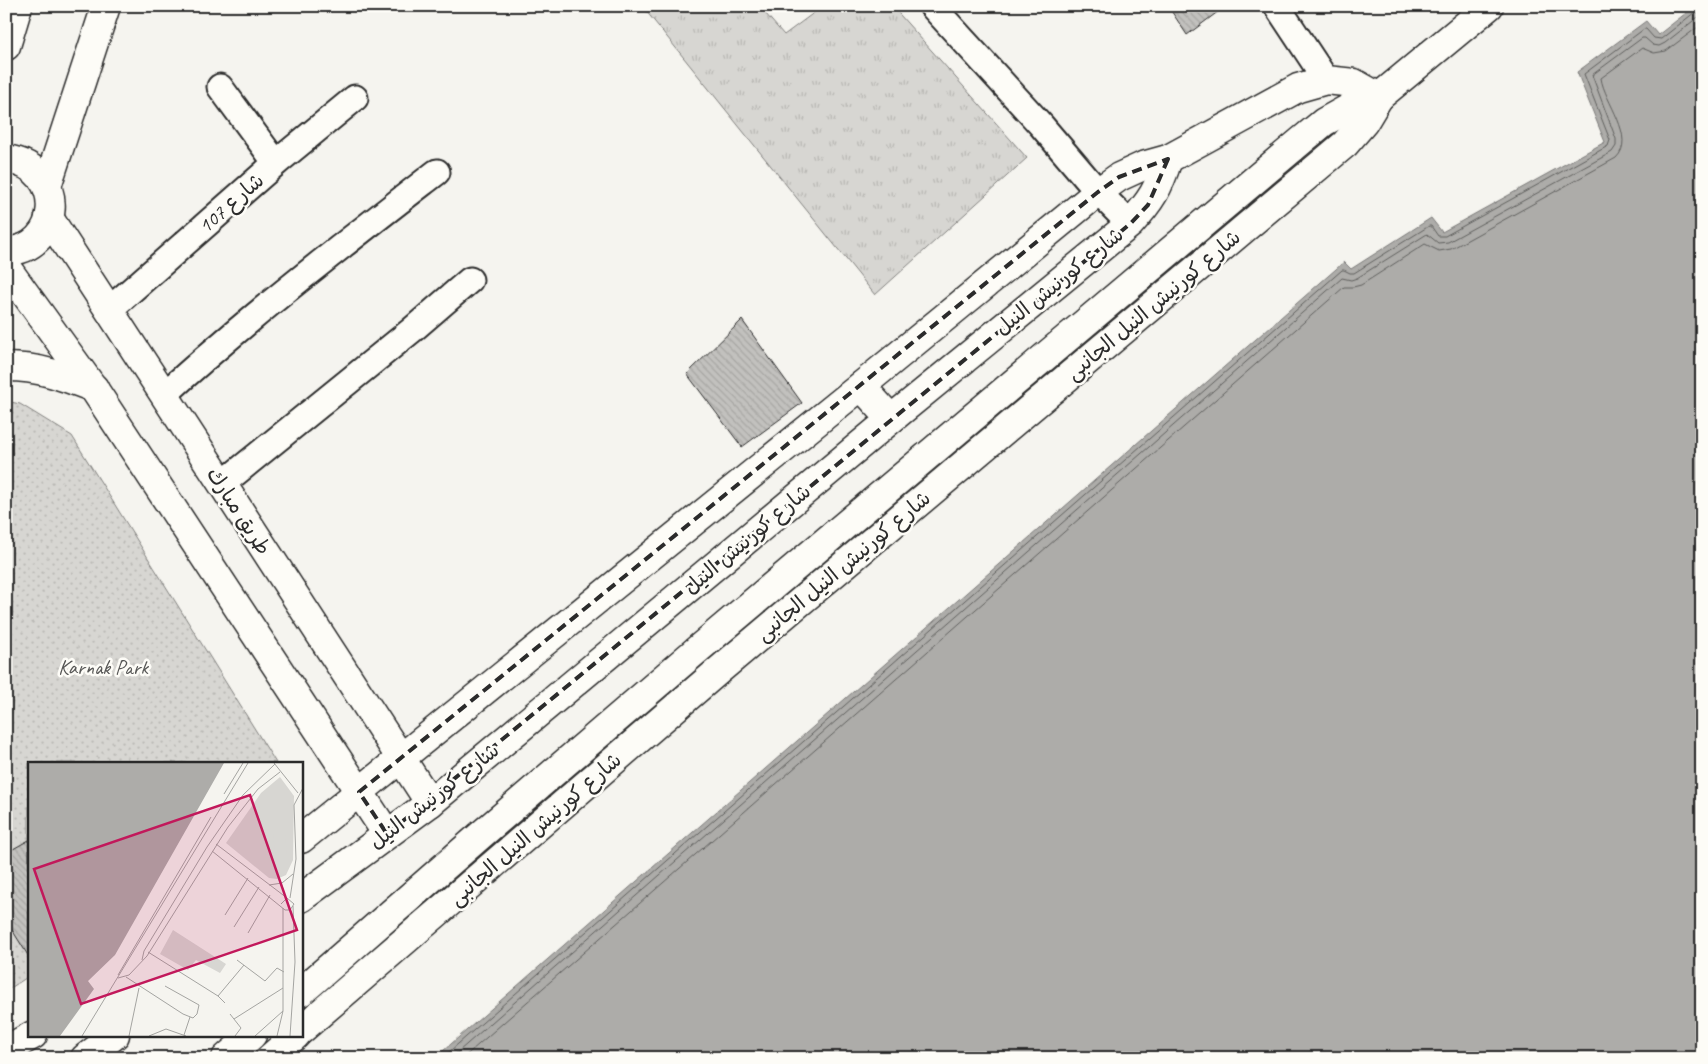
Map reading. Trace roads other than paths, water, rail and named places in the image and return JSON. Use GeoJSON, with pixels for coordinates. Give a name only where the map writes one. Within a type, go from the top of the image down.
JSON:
{"type":"FeatureCollection","features":[{"type":"Feature","properties":{"kind":"street"},"geometry":{"type":"LineString","coordinates":[[6,46],[18,6]]}},
{"type":"Feature","properties":{"kind":"street"},"geometry":{"type":"LineString","coordinates":[[47,186],[106,6]]}},
{"type":"Feature","properties":{"kind":"street"},"geometry":{"type":"LineString","coordinates":[[932,6],[1098,192],[1130,224]]}},
{"type":"Feature","properties":{"kind":"street"},"geometry":{"type":"LineString","coordinates":[[1278,6],[1326,80]]}},
{"type":"Feature","properties":{"kind":"street","name":"شارع كورنيش النيل الجانبى"},"geometry":{"type":"LineString","coordinates":[[302,1029],[718,671],[1345,144],[1364,122],[1379,97],[1489,6]]}},
{"type":"Feature","properties":{"kind":"street","name":"شارع كورنيش النيل"},"geometry":{"type":"LineString","coordinates":[[302,839],[1098,192],[1119,177],[1143,166],[1168,159],[1298,88],[1326,80],[1354,83],[1379,97]]}},
{"type":"Feature","properties":{"kind":"street"},"geometry":{"type":"LineString","coordinates":[[220,87],[276,163]]}},
{"type":"Feature","properties":{"kind":"street","name":"شارع كورنيش النيل الجانبى"},"geometry":{"type":"LineString","coordinates":[[302,991],[690,655],[1286,153],[1324,122],[1350,107],[1379,97]]}},
{"type":"Feature","properties":{"kind":"street","name":"شارع 107"},"geometry":{"type":"LineString","coordinates":[[109,310],[276,163],[355,98]]}},
{"type":"Feature","properties":{"kind":"street"},"geometry":{"type":"LineString","coordinates":[[6,159],[19,161],[36,171],[47,186],[51,202],[50,218],[42,234],[28,245],[12,251],[6,251]]}},
{"type":"Feature","properties":{"kind":"street","name":"شارع كورنيش النيل"},"geometry":{"type":"LineString","coordinates":[[302,897],[430,802],[1130,224],[1148,205],[1161,183],[1168,159]]}},
{"type":"Feature","properties":{"kind":"street"},"geometry":{"type":"LineString","coordinates":[[164,396],[220,345],[436,172]]}},
{"type":"Feature","properties":{"kind":"street","name":"طريق مبارك"},"geometry":{"type":"LineString","coordinates":[[50,218],[164,396],[430,802]]}},
{"type":"Feature","properties":{"kind":"street"},"geometry":{"type":"LineString","coordinates":[[6,267],[94,389],[387,834]]}},
{"type":"Feature","properties":{"kind":"street"},"geometry":{"type":"LineString","coordinates":[[222,484],[412,330],[470,280]]}},
{"type":"Feature","properties":{"kind":"street"},"geometry":{"type":"LineString","coordinates":[[6,367],[24,367],[60,374],[94,389]]}},
{"type":"Feature","properties":{"kind":"street"},"geometry":{"type":"LineString","coordinates":[[861,386],[892,419]]}},
{"type":"Feature","properties":{"kind":"street"},"geometry":{"type":"LineString","coordinates":[[6,1050],[31,1036]]}},
{"type":"Feature","properties":{"kind":"street"},"geometry":{"type":"LineString","coordinates":[[85,1058],[114,1036]]}},
{"type":"Feature","properties":{"kind":"street"},"geometry":{"type":"LineString","coordinates":[[226,1058],[251,1036]]}},
{"type":"Feature","properties":{"kind":"street"},"geometry":{"type":"LineString","coordinates":[[270,1058],[295,1036]]}},
{"type":"Feature","properties":{"kind":"water"},"geometry":{"type":"Polygon","coordinates":[[[1695,6],[1702,6],[1702,1058],[435,1058],[1344,262],[1351,269],[1431,218],[1442,232],[1605,142],[1577,72],[1646,21],[1658,35],[1695,6]]]}},
{"type":"Feature","properties":{"kind":"park label","name":"Karnak Park"},"geometry":{"type":"Point","coordinates":[103,667]}}]}
